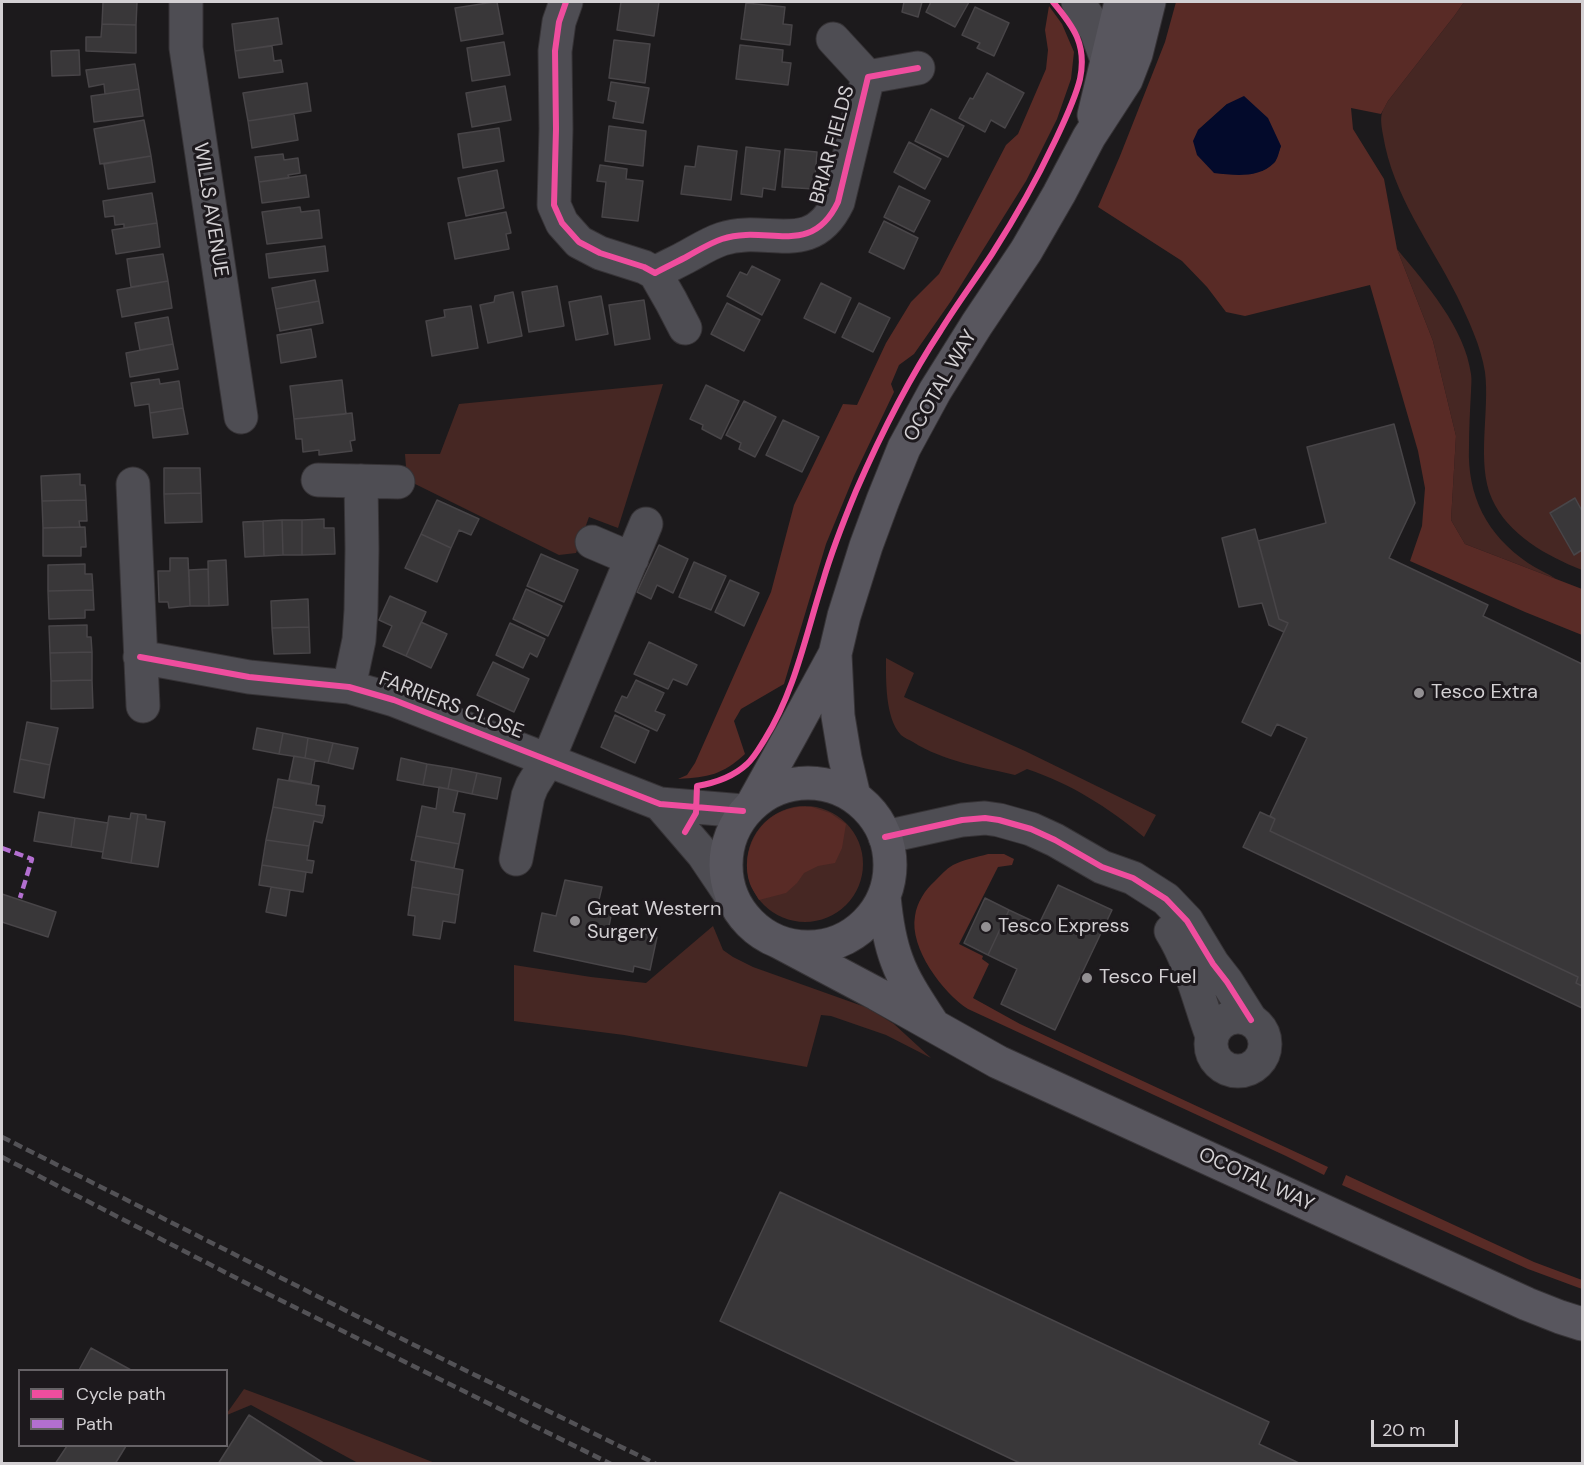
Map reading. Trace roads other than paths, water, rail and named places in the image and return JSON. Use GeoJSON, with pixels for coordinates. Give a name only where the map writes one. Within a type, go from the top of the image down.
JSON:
{"type":"FeatureCollection","features":[{"type":"Feature","properties":{"kind":"main road","name":"OCOTAL WAY"},"geometry":{"type":"LineString","coordinates":[[1089,137],[1121,2]]}},
{"type":"Feature","properties":{"kind":"main road","name":"OCOTAL WAY"},"geometry":{"type":"LineString","coordinates":[[748,807],[792,734],[835,654],[844,616],[863,557],[904,448],[956,357],[1040,228],[1089,137],[1120,90],[1131,69],[1149,2]]}},
{"type":"Feature","properties":{"kind":"main road","name":"OCOTAL WAY"},"geometry":{"type":"LineString","coordinates":[[835,654],[838,716],[854,796]]}},
{"type":"Feature","properties":{"kind":"main road"},"geometry":{"type":"LineString","coordinates":[[808,782],[836,788],[854,796],[864,804],[880,825],[890,861],[888,884],[884,896],[865,924],[846,937],[813,947],[779,942],[751,924],[732,897],[726,874],[726,850],[734,828],[748,807],[780,787],[808,782]]}},
{"type":"Feature","properties":{"kind":"main road","name":"OCOTAL WAY"},"geometry":{"type":"LineString","coordinates":[[884,896],[888,927],[897,963],[935,1027]]}},
{"type":"Feature","properties":{"kind":"main road","name":"OCOTAL WAY"},"geometry":{"type":"LineString","coordinates":[[779,942],[838,972],[998,1062],[1527,1304],[1582,1324]]}},
{"type":"Feature","properties":{"kind":"street","name":"WILLS AVENUE"},"geometry":{"type":"LineString","coordinates":[[186,2],[186,48],[241,417]]}},
{"type":"Feature","properties":{"kind":"street"},"geometry":{"type":"LineString","coordinates":[[566,2],[559,22],[555,51],[554,205],[562,223],[579,242],[600,253],[644,267],[654,273],[685,328]]}},
{"type":"Feature","properties":{"kind":"street"},"geometry":{"type":"LineString","coordinates":[[1078,2],[1096,30],[1107,60]]}},
{"type":"Feature","properties":{"kind":"street","name":"BRIAR FIELDS"},"geometry":{"type":"LineString","coordinates":[[833,39],[868,76]]}},
{"type":"Feature","properties":{"kind":"street","name":"BRIAR FIELDS"},"geometry":{"type":"LineString","coordinates":[[868,76],[918,68]]}},
{"type":"Feature","properties":{"kind":"street","name":"BRIAR FIELDS"},"geometry":{"type":"LineString","coordinates":[[654,273],[723,238],[803,236],[824,225],[838,202],[868,76]]}},
{"type":"Feature","properties":{"kind":"street"},"geometry":{"type":"LineString","coordinates":[[318,480],[398,482]]}},
{"type":"Feature","properties":{"kind":"street","name":"FARRIERS CLOSE"},"geometry":{"type":"LineString","coordinates":[[350,687],[359,640],[361,610],[363,549],[361,481]]}},
{"type":"Feature","properties":{"kind":"street"},"geometry":{"type":"LineString","coordinates":[[133,484],[143,706]]}},
{"type":"Feature","properties":{"kind":"street"},"geometry":{"type":"LineString","coordinates":[[516,859],[528,796],[548,760],[646,524]]}},
{"type":"Feature","properties":{"kind":"street"},"geometry":{"type":"LineString","coordinates":[[592,542],[632,559]]}},
{"type":"Feature","properties":{"kind":"street","name":"FARRIERS CLOSE"},"geometry":{"type":"LineString","coordinates":[[140,657],[249,677],[350,687],[394,700],[660,804],[748,807]]}},
{"type":"Feature","properties":{"kind":"street","name":"FARRIERS CLOSE"},"geometry":{"type":"LineString","coordinates":[[660,804],[703,854],[732,897]]}},
{"type":"Feature","properties":{"kind":"street"},"geometry":{"type":"LineString","coordinates":[[885,837],[962,820],[985,818],[999,820],[1031,829],[1102,867],[1133,878],[1166,899],[1187,921],[1251,1020]]}},
{"type":"Feature","properties":{"kind":"street"},"geometry":{"type":"LineString","coordinates":[[1102,867],[1124,891],[1171,930],[1190,969],[1212,1036]]}},
{"type":"Feature","properties":{"kind":"street"},"geometry":{"type":"LineString","coordinates":[[1244,1017],[1251,1020],[1263,1032],[1265,1040],[1263,1056],[1258,1063],[1244,1071],[1231,1071],[1215,1059],[1211,1044],[1212,1036],[1215,1029],[1228,1019],[1244,1017]]}},
{"type":"Feature","properties":{"kind":"water"},"geometry":{"type":"Polygon","coordinates":[[[1244,96],[1268,118],[1281,146],[1277,157],[1274,163],[1261,172],[1237,175],[1214,173],[1197,155],[1193,141],[1198,130],[1227,104],[1244,96]]]}},
{"type":"Feature","properties":{"kind":"railway"},"geometry":{"type":"LineString","coordinates":[[2,1137],[656,1464]]}},
{"type":"Feature","properties":{"kind":"railway"},"geometry":{"type":"LineString","coordinates":[[2,1157],[244,1282],[611,1464]]}},
{"type":"Feature","properties":{"kind":"place","name":"Tesco Extra"},"geometry":{"type":"Point","coordinates":[1419,693]}},
{"type":"Feature","properties":{"kind":"place","name":"Great Western Surgery"},"geometry":{"type":"Point","coordinates":[575,921]}},
{"type":"Feature","properties":{"kind":"place","name":"Tesco Express"},"geometry":{"type":"Point","coordinates":[986,927]}},
{"type":"Feature","properties":{"kind":"place","name":"Tesco Fuel"},"geometry":{"type":"Point","coordinates":[1087,978]}}]}
